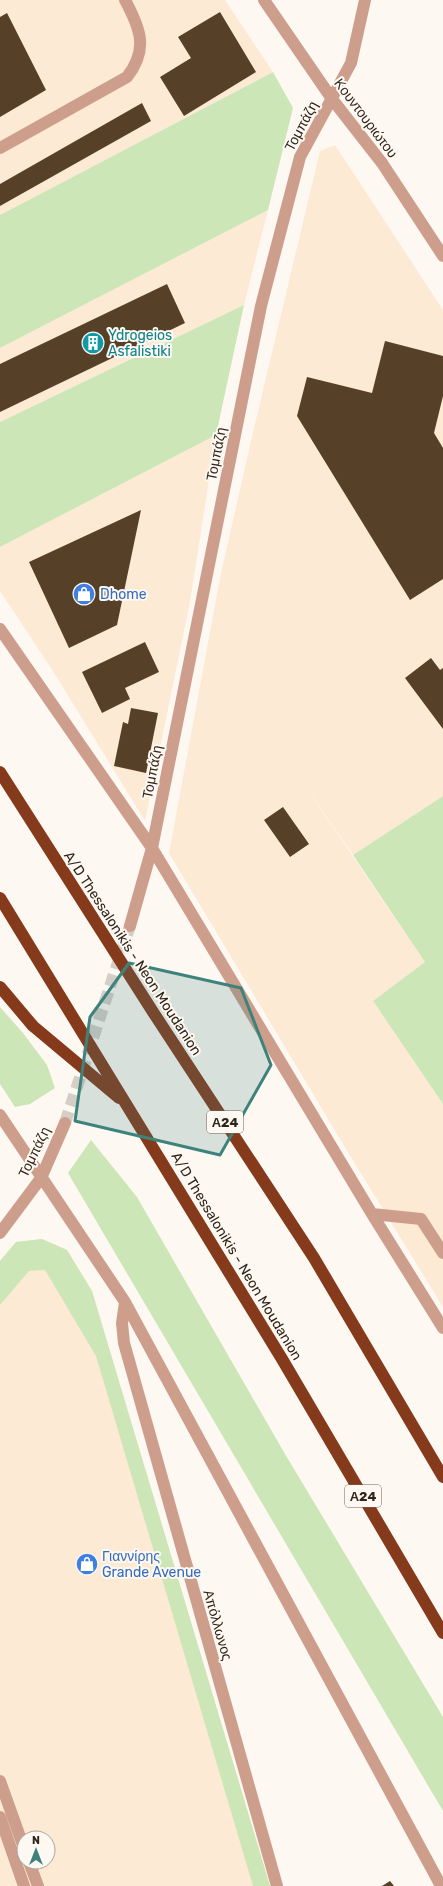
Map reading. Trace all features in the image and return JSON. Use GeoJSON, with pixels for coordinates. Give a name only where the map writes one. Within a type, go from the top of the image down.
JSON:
{"type":"FeatureCollection","features":[{"type":"Feature","properties":{"kind":"highway","name":"A/D Thessalonikis - Neon Moudanion"},"geometry":{"type":"LineString","coordinates":[[0,772],[153,1012],[314,1258],[443,1477]]}},
{"type":"Feature","properties":{"kind":"highway","name":"A/D Thessalonikis - Neon Moudanion"},"geometry":{"type":"LineString","coordinates":[[0,898],[282,1359],[443,1633]]}},
{"type":"Feature","properties":{"kind":"highway","name":"Α24"},"geometry":{"type":"LineString","coordinates":[[0,987],[33,1026],[126,1104]]}},
{"type":"Feature","properties":{"kind":"street"},"geometry":{"type":"LineString","coordinates":[[0,148],[127,77],[135,66],[141,46],[137,24],[125,0]]}},
{"type":"Feature","properties":{"kind":"street","name":"Κουντουριώτου"},"geometry":{"type":"LineString","coordinates":[[264,0],[332,99],[382,163],[443,256]]}},
{"type":"Feature","properties":{"kind":"street","name":"Τομπάζη"},"geometry":{"type":"LineString","coordinates":[[130,926],[152,848],[261,306],[300,157],[351,63],[365,0]]}},
{"type":"Feature","properties":{"kind":"street"},"geometry":{"type":"LineString","coordinates":[[0,629],[152,848],[372,1214],[443,1328]]}},
{"type":"Feature","properties":{"kind":"street"},"geometry":{"type":"LineString","coordinates":[[0,1115],[125,1302],[441,1886]]}},
{"type":"Feature","properties":{"kind":"street","name":"Τομπάζη"},"geometry":{"type":"LineString","coordinates":[[0,1233],[41,1178],[65,1122]]}},
{"type":"Feature","properties":{"kind":"street"},"geometry":{"type":"LineString","coordinates":[[372,1214],[422,1219],[443,1253]]}},
{"type":"Feature","properties":{"kind":"street","name":"Απόλλωνος"},"geometry":{"type":"LineString","coordinates":[[125,1302],[122,1323],[124,1343],[277,1886]]}},
{"type":"Feature","properties":{"kind":"street"},"geometry":{"type":"LineString","coordinates":[[0,1781],[18,1830]]}},
{"type":"Feature","properties":{"kind":"street"},"geometry":{"type":"LineString","coordinates":[[0,1817],[24,1886]]}},
{"type":"Feature","properties":{"kind":"street"},"geometry":{"type":"LineString","coordinates":[[32,1870],[38,1886]]}},
{"type":"Feature","properties":{"kind":"highlighted area"},"geometry":{"type":"Polygon","coordinates":[[[129,963],[241,988],[271,1065],[220,1155],[75,1121],[90,1017],[129,963]]]}},
{"type":"Feature","properties":{"kind":"shaded area"},"geometry":{"type":"Polygon","coordinates":[[[0,0],[225,0],[273,72],[0,215],[0,0]]]}},
{"type":"Feature","properties":{"kind":"shaded area"},"geometry":{"type":"Polygon","coordinates":[[[335,145],[443,310],[443,796],[353,855],[290,764],[425,962],[373,1001],[443,1104],[443,1307],[349,1154],[169,853],[221,573],[254,428],[320,151],[335,145]]]}},
{"type":"Feature","properties":{"kind":"shaded area"},"geometry":{"type":"Polygon","coordinates":[[[268,210],[244,305],[0,422],[0,348],[268,210]]]}},
{"type":"Feature","properties":{"kind":"shaded area"},"geometry":{"type":"Polygon","coordinates":[[[216,435],[190,602],[145,821],[53,671],[0,591],[0,547],[216,435]]]}},
{"type":"Feature","properties":{"kind":"shaded area","name":"Γιαννίρης Grande Avenue"},"geometry":{"type":"Polygon","coordinates":[[[42,1239],[67,1250],[92,1291],[270,1886],[0,1886],[0,1261],[16,1242],[42,1239]]]}},
{"type":"Feature","properties":{"kind":"green space"},"geometry":{"type":"Polygon","coordinates":[[[273,72],[293,108],[268,210],[0,348],[0,215],[273,72]]]}},
{"type":"Feature","properties":{"kind":"green space"},"geometry":{"type":"Polygon","coordinates":[[[244,305],[216,435],[0,547],[0,422],[244,305]]]}},
{"type":"Feature","properties":{"kind":"green space"},"geometry":{"type":"Polygon","coordinates":[[[443,796],[443,1104],[373,1001],[425,962],[353,855],[443,796]]]}},
{"type":"Feature","properties":{"kind":"green space"},"geometry":{"type":"Polygon","coordinates":[[[0,1007],[23,1033],[47,1065],[55,1088],[30,1104],[15,1107],[0,1084],[0,1007]]]}},
{"type":"Feature","properties":{"kind":"green space"},"geometry":{"type":"Polygon","coordinates":[[[91,1140],[137,1197],[285,1454],[443,1717],[443,1811],[68,1173],[91,1140]]]}},
{"type":"Feature","properties":{"kind":"green space"},"geometry":{"type":"Polygon","coordinates":[[[42,1239],[67,1250],[92,1291],[270,1886],[253,1886],[96,1356],[45,1270],[29,1271],[0,1305],[0,1261],[16,1242],[42,1239]]]}},
{"type":"Feature","properties":{"kind":"building"},"geometry":{"type":"Polygon","coordinates":[[[220,12],[256,72],[184,116],[160,77],[191,58],[178,37],[220,12]]]}},
{"type":"Feature","properties":{"kind":"building"},"geometry":{"type":"Polygon","coordinates":[[[7,13],[46,90],[0,117],[0,17],[7,13]]]}},
{"type":"Feature","properties":{"kind":"building"},"geometry":{"type":"Polygon","coordinates":[[[142,103],[151,121],[0,206],[0,184],[142,103]]]}},
{"type":"Feature","properties":{"kind":"building","name":"Ydrogeios Asfalistiki"},"geometry":{"type":"Polygon","coordinates":[[[167,284],[185,323],[0,412],[0,364],[167,284]]]}},
{"type":"Feature","properties":{"kind":"building"},"geometry":{"type":"Polygon","coordinates":[[[385,341],[443,356],[443,396],[434,433],[443,448],[443,579],[410,600],[297,416],[307,377],[372,393],[385,341]]]}},
{"type":"Feature","properties":{"kind":"building","name":"Dhome"},"geometry":{"type":"Polygon","coordinates":[[[141,510],[117,625],[69,648],[29,562],[141,510]]]}},
{"type":"Feature","properties":{"kind":"building"},"geometry":{"type":"Polygon","coordinates":[[[145,642],[159,672],[125,688],[130,699],[102,713],[82,672],[145,642]]]}},
{"type":"Feature","properties":{"kind":"building"},"geometry":{"type":"Polygon","coordinates":[[[431,658],[440,670],[443,668],[443,729],[405,678],[431,658]]]}},
{"type":"Feature","properties":{"kind":"building"},"geometry":{"type":"Polygon","coordinates":[[[131,708],[158,713],[146,773],[114,766],[123,722],[128,724],[131,708]]]}},
{"type":"Feature","properties":{"kind":"building"},"geometry":{"type":"Polygon","coordinates":[[[283,807],[309,844],[290,857],[264,820],[283,807]]]}},
{"type":"Feature","properties":{"kind":"building"},"geometry":{"type":"Polygon","coordinates":[[[390,1881],[394,1886],[382,1886],[390,1881]]]}},
{"type":"Feature","properties":{"kind":"tunnel"},"geometry":{"type":"LineString","coordinates":[[65,1123],[130,926]]}},
{"type":"Feature","properties":{"kind":"place","name":"Ydrogeios Asfalistiki"},"geometry":{"type":"Point","coordinates":[93,343]}},
{"type":"Feature","properties":{"kind":"place","name":"Dhome"},"geometry":{"type":"Point","coordinates":[84,594]}},
{"type":"Feature","properties":{"kind":"place","name":"Γιαννίρης Grande Avenue"},"geometry":{"type":"Point","coordinates":[87,1564]}}]}
